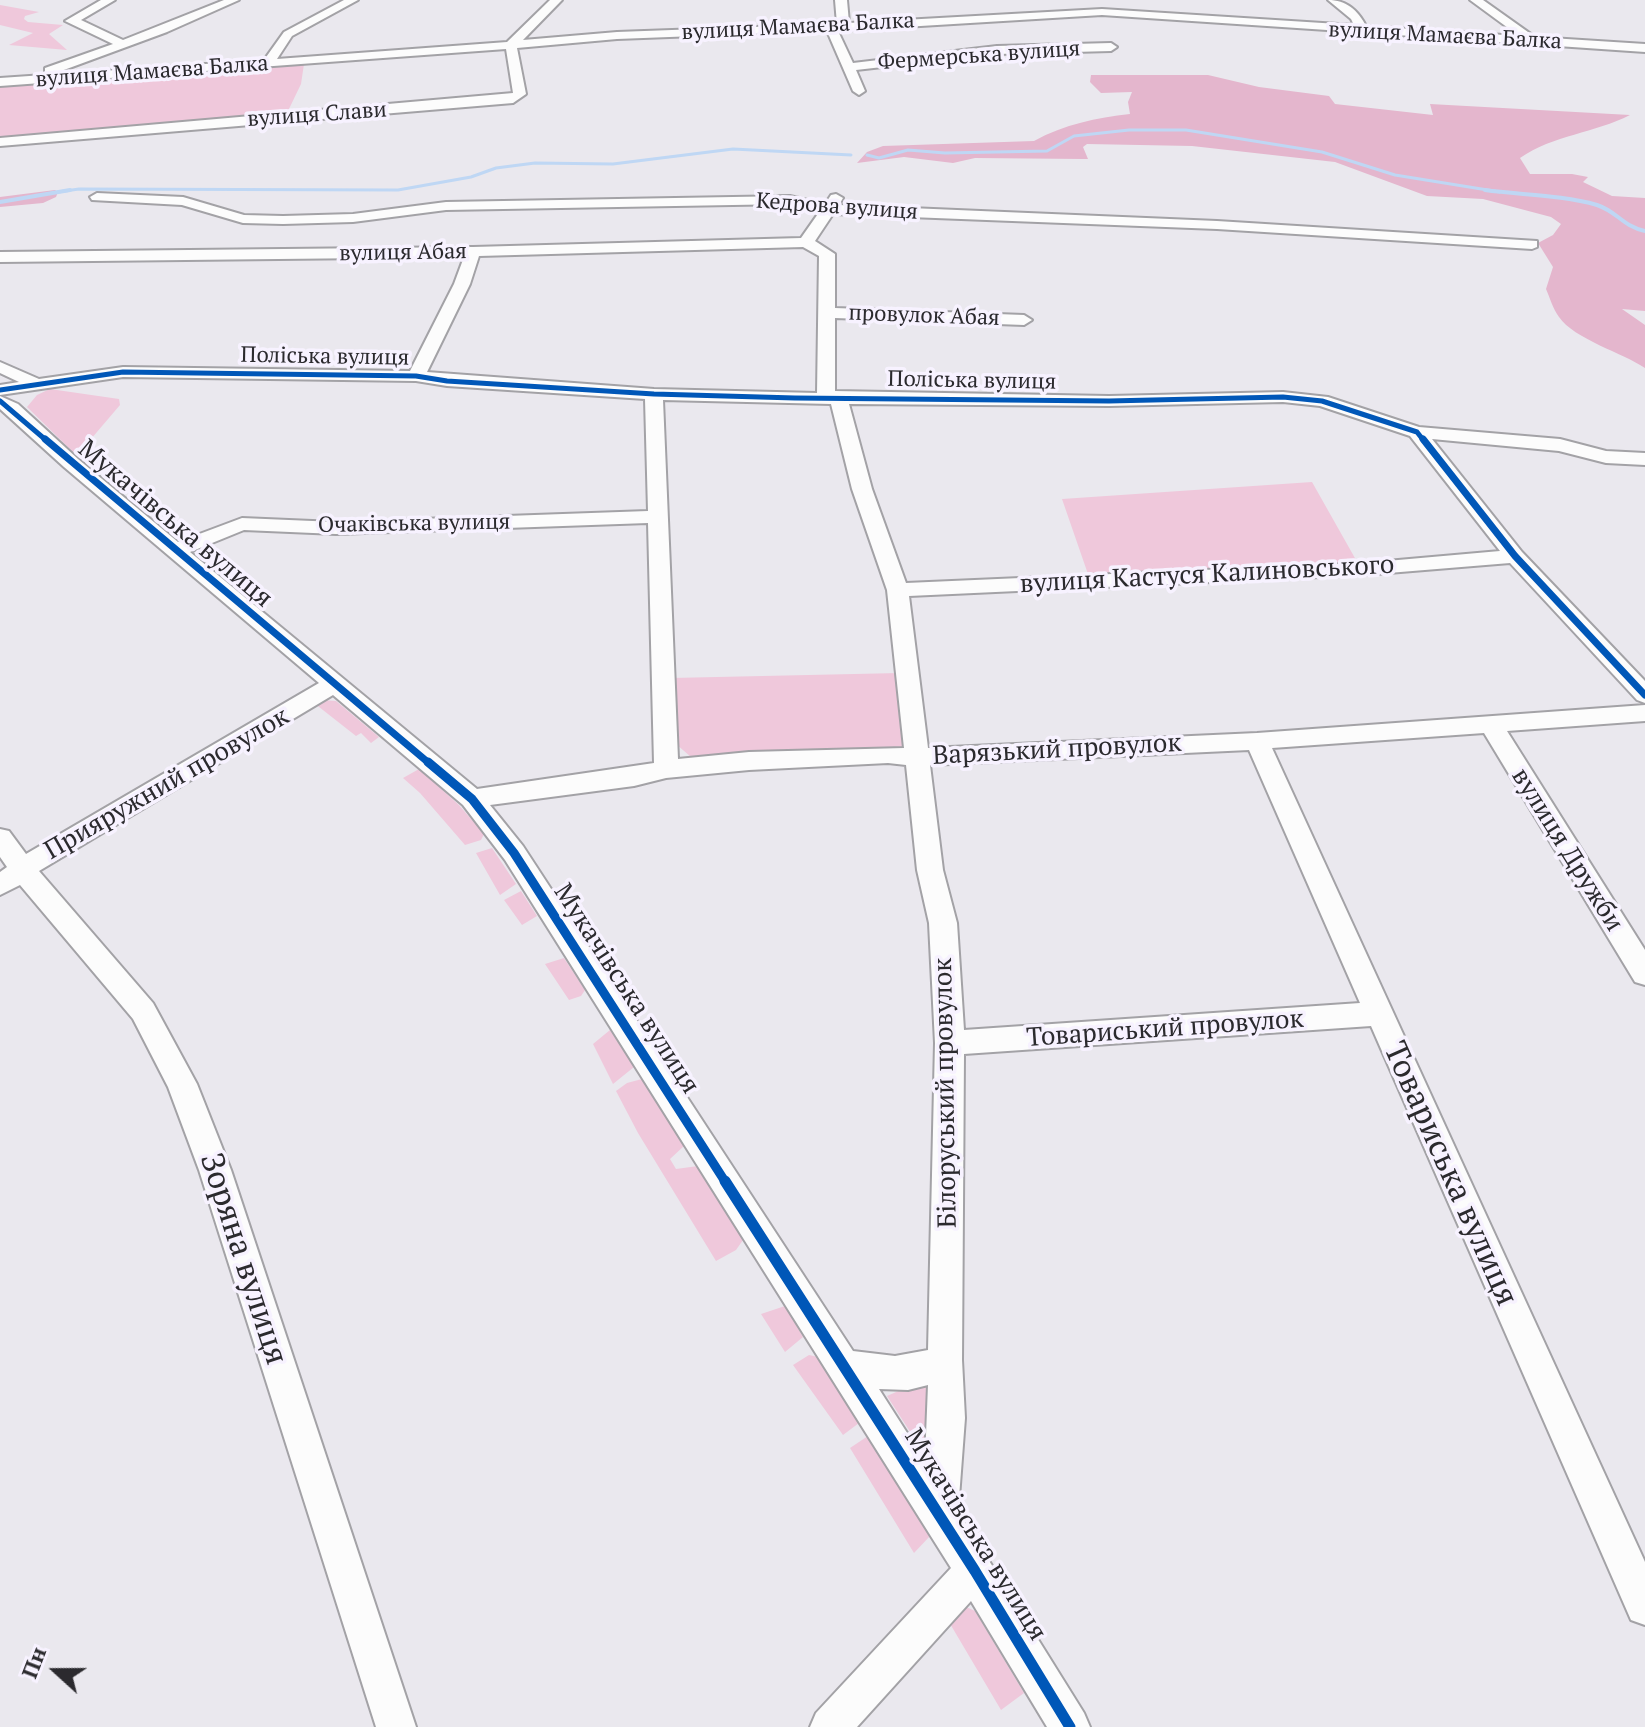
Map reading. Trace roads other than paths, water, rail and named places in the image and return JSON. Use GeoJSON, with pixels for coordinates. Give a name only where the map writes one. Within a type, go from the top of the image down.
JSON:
{"type":"FeatureCollection","features":[{"type":"Feature","properties":{"kind":"street"},"geometry":{"type":"LineString","coordinates":[[109,0],[71,21],[90,27],[123,45]]}},
{"type":"Feature","properties":{"kind":"street"},"geometry":{"type":"LineString","coordinates":[[36,80],[52,69],[123,45],[233,0]]}},
{"type":"Feature","properties":{"kind":"street"},"geometry":{"type":"LineString","coordinates":[[268,64],[288,34],[352,0]]}},
{"type":"Feature","properties":{"kind":"street"},"geometry":{"type":"LineString","coordinates":[[511,45],[556,0]]}},
{"type":"Feature","properties":{"kind":"street","name":"Фермерська вулиця"},"geometry":{"type":"LineString","coordinates":[[841,0],[837,27],[848,67],[859,91]]}},
{"type":"Feature","properties":{"kind":"street"},"geometry":{"type":"LineString","coordinates":[[1033,0],[1045,13]]}},
{"type":"Feature","properties":{"kind":"street"},"geometry":{"type":"LineString","coordinates":[[1334,0],[1356,17],[1363,32]]}},
{"type":"Feature","properties":{"kind":"street"},"geometry":{"type":"LineString","coordinates":[[1476,0],[1533,41]]}},
{"type":"Feature","properties":{"kind":"street"},"geometry":{"type":"LineString","coordinates":[[1232,8],[1240,16],[1238,23]]}},
{"type":"Feature","properties":{"kind":"street","name":"вулиця Мамаєва Балка"},"geometry":{"type":"LineString","coordinates":[[0,82],[642,34],[837,27],[1045,13],[1102,12],[1363,32],[1645,48]]}},
{"type":"Feature","properties":{"kind":"street","name":"вулиця Слави"},"geometry":{"type":"LineString","coordinates":[[0,142],[72,138],[199,123],[506,101],[520,94],[511,45]]}},
{"type":"Feature","properties":{"kind":"street","name":"Фермерська вулиця"},"geometry":{"type":"LineString","coordinates":[[848,67],[997,50],[1111,47]]}},
{"type":"Feature","properties":{"kind":"street"},"geometry":{"type":"LineString","coordinates":[[26,66],[52,69]]}},
{"type":"Feature","properties":{"kind":"street","name":"Кедрова вулиця"},"geometry":{"type":"LineString","coordinates":[[97,197],[183,201],[243,219],[283,220],[353,218],[446,206],[790,200],[1532,244]]}},
{"type":"Feature","properties":{"kind":"street"},"geometry":{"type":"LineString","coordinates":[[806,242],[815,234],[832,204]]}},
{"type":"Feature","properties":{"kind":"street","name":"вулиця Абая"},"geometry":{"type":"LineString","coordinates":[[0,257],[473,252],[806,242]]}},
{"type":"Feature","properties":{"kind":"street","name":"Білоруський провулок"},"geometry":{"type":"LineString","coordinates":[[806,242],[827,254],[825,313],[832,396],[898,590],[930,870],[943,923],[950,1043],[945,1360],[947,1418],[939,1515]]}},
{"type":"Feature","properties":{"kind":"street","name":"Поліська вулиця"},"geometry":{"type":"LineString","coordinates":[[416,376],[462,284],[473,252]]}},
{"type":"Feature","properties":{"kind":"street","name":"провулок Абая"},"geometry":{"type":"LineString","coordinates":[[825,313],[1024,320]]}},
{"type":"Feature","properties":{"kind":"street"},"geometry":{"type":"LineString","coordinates":[[0,367],[37,386]]}},
{"type":"Feature","properties":{"kind":"street","name":"Поліська вулиця"},"geometry":{"type":"LineString","coordinates":[[37,386],[123,372],[174,371],[416,376],[447,381],[654,394],[1037,401],[1283,397],[1322,401],[1417,432],[1560,445],[1606,457],[1645,459]]}},
{"type":"Feature","properties":{"kind":"street"},"geometry":{"type":"LineString","coordinates":[[0,390],[37,386]]}},
{"type":"Feature","properties":{"kind":"street"},"geometry":{"type":"LineString","coordinates":[[654,394],[666,769]]}},
{"type":"Feature","properties":{"kind":"street","name":"Мукачівська вулиця"},"geometry":{"type":"LineString","coordinates":[[0,401],[472,799],[514,853],[975,1571],[1070,1727]]}},
{"type":"Feature","properties":{"kind":"street"},"geometry":{"type":"LineString","coordinates":[[1417,432],[1515,556],[1645,695]]}},
{"type":"Feature","properties":{"kind":"street","name":"Очаківська вулиця"},"geometry":{"type":"LineString","coordinates":[[175,551],[242,524],[336,528],[657,517]]}},
{"type":"Feature","properties":{"kind":"street","name":"вулиця Кастуся Калиновського"},"geometry":{"type":"LineString","coordinates":[[898,590],[1364,569],[1515,556]]}},
{"type":"Feature","properties":{"kind":"street","name":"Прияружний провулок"},"geometry":{"type":"LineString","coordinates":[[12,877],[335,684]]}},
{"type":"Feature","properties":{"kind":"street","name":"Варязький провулок"},"geometry":{"type":"LineString","coordinates":[[472,799],[634,777],[666,769],[749,761],[888,755],[917,757],[1257,741],[1645,713]]}},
{"type":"Feature","properties":{"kind":"street","name":"вулиця Дружби"},"geometry":{"type":"LineString","coordinates":[[1491,725],[1645,974]]}},
{"type":"Feature","properties":{"kind":"street","name":"Товариська вулиця"},"geometry":{"type":"LineString","coordinates":[[1257,741],[1645,1606]]}},
{"type":"Feature","properties":{"kind":"street","name":"Зоряна вулиця"},"geometry":{"type":"LineString","coordinates":[[0,838],[12,877],[91,954],[143,1011],[182,1084],[225,1200],[396,1727]]}},
{"type":"Feature","properties":{"kind":"street","name":"Товариський провулок"},"geometry":{"type":"LineString","coordinates":[[950,1043],[1379,1014]]}},
{"type":"Feature","properties":{"kind":"street"},"geometry":{"type":"LineString","coordinates":[[843,1366],[904,1375],[931,1368],[945,1360]]}},
{"type":"Feature","properties":{"kind":"street"},"geometry":{"type":"LineString","coordinates":[[830,1727],[975,1571]]}},
{"type":"Feature","properties":{"kind":"waterway"},"geometry":{"type":"LineString","coordinates":[[867,155],[879,158],[908,150],[945,153],[1047,151],[1074,136],[1129,130],[1186,130],[1322,152],[1395,175],[1492,191]]}},
{"type":"Feature","properties":{"kind":"waterway"},"geometry":{"type":"LineString","coordinates":[[60,192],[79,189],[398,190],[471,177],[496,168],[535,163],[613,164],[733,149],[851,155]]}},
{"type":"Feature","properties":{"kind":"waterway"},"geometry":{"type":"LineString","coordinates":[[60,192],[70,190]]}},
{"type":"Feature","properties":{"kind":"waterway"},"geometry":{"type":"LineString","coordinates":[[1485,190],[1492,191]]}},
{"type":"Feature","properties":{"kind":"waterway"},"geometry":{"type":"LineString","coordinates":[[1492,191],[1597,205],[1645,231]]}},
{"type":"Feature","properties":{"kind":"waterway"},"geometry":{"type":"LineString","coordinates":[[1492,191],[1500,192]]}},
{"type":"Feature","properties":{"kind":"waterway"},"geometry":{"type":"LineString","coordinates":[[0,202],[60,192]]}}]}
